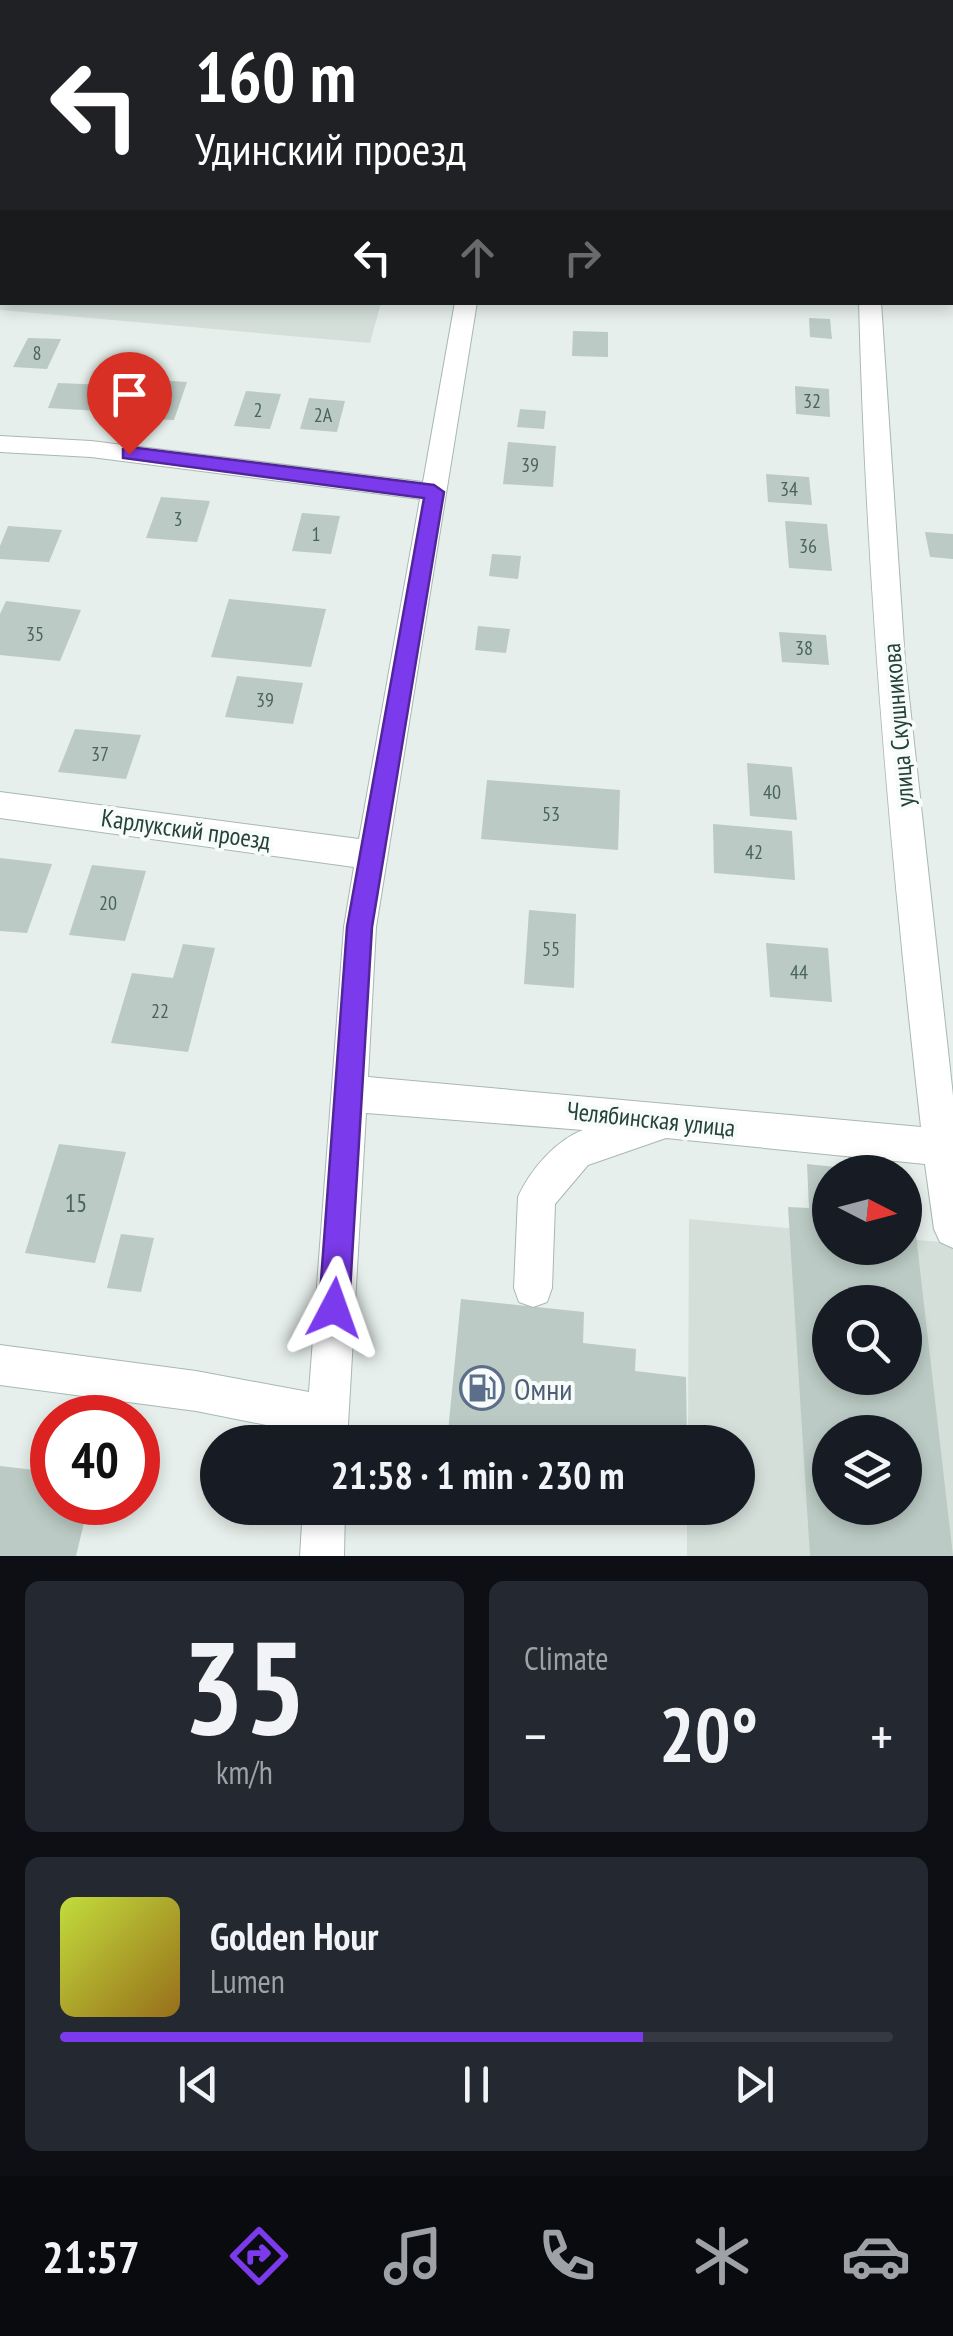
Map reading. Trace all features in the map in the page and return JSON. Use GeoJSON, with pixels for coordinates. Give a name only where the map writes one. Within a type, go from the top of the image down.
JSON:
{"type":"FeatureCollection","features":[{"type":"Feature","properties":{"kind":"street"},"geometry":{"type":"LineString","coordinates":[[327,1425],[360,927],[465,305]]}},
{"type":"Feature","properties":{"kind":"street","name":"улица Скушникова"},"geometry":{"type":"LineString","coordinates":[[870,305],[873,428],[897,729],[947,1148],[953,1229]]}},
{"type":"Feature","properties":{"kind":"street"},"geometry":{"type":"LineString","coordinates":[[0,444],[91,449],[434,492]]}},
{"type":"Feature","properties":{"kind":"street","name":"Карлукский проезд"},"geometry":{"type":"LineString","coordinates":[[0,806],[372,855]]}},
{"type":"Feature","properties":{"kind":"street","name":"Челябинская улица"},"geometry":{"type":"LineString","coordinates":[[348,1094],[947,1148]]}},
{"type":"Feature","properties":{"kind":"street"},"geometry":{"type":"LineString","coordinates":[[533,1288],[537,1196],[576,1151],[667,1120]]}},
{"type":"Feature","properties":{"kind":"street"},"geometry":{"type":"LineString","coordinates":[[0,1364],[196,1391],[313,1425]]}},
{"type":"Feature","properties":{"kind":"street"},"geometry":{"type":"LineString","coordinates":[[322,1556],[323,1525]]}},
{"type":"Feature","properties":{"kind":"shaded area"},"geometry":{"type":"Polygon","coordinates":[[[0,305],[380,305],[370,343],[0,310],[0,305]]]}},
{"type":"Feature","properties":{"kind":"shaded area"},"geometry":{"type":"Polygon","coordinates":[[[689,1219],[812,1230],[812,1265],[922,1265],[922,1240],[953,1243],[953,1556],[687,1556],[687,1525],[755,1525],[755,1425],[688,1425],[689,1219]]]}},
{"type":"Feature","properties":{"kind":"building"},"geometry":{"type":"Polygon","coordinates":[[[809,318],[830,319],[832,339],[810,337],[809,318]]]}},
{"type":"Feature","properties":{"kind":"building"},"geometry":{"type":"Polygon","coordinates":[[[573,331],[608,332],[608,357],[572,356],[573,331]]]}},
{"type":"Feature","properties":{"kind":"building"},"geometry":{"type":"Polygon","coordinates":[[[28,338],[61,339],[47,369],[13,367],[28,338]]]}},
{"type":"Feature","properties":{"kind":"building"},"geometry":{"type":"Polygon","coordinates":[[[142,379],[187,382],[174,420],[127,418],[142,379]]]}},
{"type":"Feature","properties":{"kind":"building"},"geometry":{"type":"Polygon","coordinates":[[[58,383],[109,385],[100,411],[48,408],[58,383]]]}},
{"type":"Feature","properties":{"kind":"building"},"geometry":{"type":"Polygon","coordinates":[[[795,386],[829,389],[830,417],[796,414],[795,386]]]}},
{"type":"Feature","properties":{"kind":"building"},"geometry":{"type":"Polygon","coordinates":[[[246,391],[281,394],[270,429],[234,426],[246,391]]]}},
{"type":"Feature","properties":{"kind":"building"},"geometry":{"type":"Polygon","coordinates":[[[309,398],[345,401],[337,432],[300,429],[309,398]]]}},
{"type":"Feature","properties":{"kind":"building"},"geometry":{"type":"Polygon","coordinates":[[[520,409],[546,411],[544,429],[517,427],[520,409]]]}},
{"type":"Feature","properties":{"kind":"building"},"geometry":{"type":"Polygon","coordinates":[[[508,442],[556,446],[553,487],[503,484],[508,442]]]}},
{"type":"Feature","properties":{"kind":"building"},"geometry":{"type":"Polygon","coordinates":[[[766,474],[809,477],[812,505],[768,502],[766,474]]]}},
{"type":"Feature","properties":{"kind":"building"},"geometry":{"type":"Polygon","coordinates":[[[161,497],[210,501],[197,542],[146,538],[161,497]]]}},
{"type":"Feature","properties":{"kind":"building"},"geometry":{"type":"Polygon","coordinates":[[[302,513],[340,516],[331,554],[292,551],[302,513]]]}},
{"type":"Feature","properties":{"kind":"building"},"geometry":{"type":"Polygon","coordinates":[[[785,521],[827,524],[832,571],[789,568],[785,521]]]}},
{"type":"Feature","properties":{"kind":"building"},"geometry":{"type":"Polygon","coordinates":[[[8,526],[62,530],[49,562],[0,559],[0,546],[8,526]]]}},
{"type":"Feature","properties":{"kind":"building"},"geometry":{"type":"Polygon","coordinates":[[[925,532],[953,534],[953,559],[930,557],[925,532]]]}},
{"type":"Feature","properties":{"kind":"building"},"geometry":{"type":"Polygon","coordinates":[[[492,554],[521,556],[518,579],[489,576],[492,554]]]}},
{"type":"Feature","properties":{"kind":"building"},"geometry":{"type":"Polygon","coordinates":[[[229,599],[326,609],[311,667],[211,657],[229,599]]]}},
{"type":"Feature","properties":{"kind":"building"},"geometry":{"type":"Polygon","coordinates":[[[6,601],[81,610],[60,661],[0,655],[0,614],[6,601]]]}},
{"type":"Feature","properties":{"kind":"building"},"geometry":{"type":"Polygon","coordinates":[[[478,626],[510,629],[506,653],[475,650],[478,626]]]}},
{"type":"Feature","properties":{"kind":"building"},"geometry":{"type":"Polygon","coordinates":[[[779,632],[826,635],[829,665],[782,662],[779,632]]]}},
{"type":"Feature","properties":{"kind":"building"},"geometry":{"type":"Polygon","coordinates":[[[237,676],[303,683],[293,724],[225,717],[237,676]]]}},
{"type":"Feature","properties":{"kind":"building"},"geometry":{"type":"Polygon","coordinates":[[[75,729],[141,735],[126,779],[58,772],[75,729]]]}},
{"type":"Feature","properties":{"kind":"building"},"geometry":{"type":"Polygon","coordinates":[[[747,763],[792,767],[797,820],[750,816],[747,763]]]}},
{"type":"Feature","properties":{"kind":"building"},"geometry":{"type":"Polygon","coordinates":[[[487,780],[620,790],[618,850],[481,839],[487,780]]]}},
{"type":"Feature","properties":{"kind":"building"},"geometry":{"type":"Polygon","coordinates":[[[713,824],[792,831],[795,880],[714,873],[713,824]]]}},
{"type":"Feature","properties":{"kind":"building"},"geometry":{"type":"Polygon","coordinates":[[[0,858],[52,864],[27,933],[0,931],[0,858]]]}},
{"type":"Feature","properties":{"kind":"building"},"geometry":{"type":"Polygon","coordinates":[[[92,865],[146,871],[125,941],[69,935],[92,865]]]}},
{"type":"Feature","properties":{"kind":"building"},"geometry":{"type":"Polygon","coordinates":[[[529,910],[576,914],[574,988],[524,984],[529,910]]]}},
{"type":"Feature","properties":{"kind":"building"},"geometry":{"type":"Polygon","coordinates":[[[766,943],[828,948],[832,1002],[770,997],[766,943]]]}},
{"type":"Feature","properties":{"kind":"building"},"geometry":{"type":"Polygon","coordinates":[[[183,944],[215,948],[188,1052],[111,1043],[132,973],[173,978],[183,944]]]}},
{"type":"Feature","properties":{"kind":"building"},"geometry":{"type":"Polygon","coordinates":[[[59,1144],[126,1152],[95,1263],[25,1253],[59,1144]]]}},
{"type":"Feature","properties":{"kind":"building"},"geometry":{"type":"Polygon","coordinates":[[[807,1164],[812,1165],[812,1265],[919,1265],[922,1285],[812,1285],[812,1395],[922,1395],[922,1287],[953,1556],[810,1556],[788,1207],[809,1208],[807,1164]]]}},
{"type":"Feature","properties":{"kind":"building"},"geometry":{"type":"Polygon","coordinates":[[[121,1234],[154,1238],[141,1292],[107,1288],[121,1234]]]}},
{"type":"Feature","properties":{"kind":"building"},"geometry":{"type":"Polygon","coordinates":[[[461,1299],[584,1312],[583,1343],[636,1349],[635,1371],[686,1377],[687,1425],[449,1425],[461,1299]]]}},
{"type":"Feature","properties":{"kind":"building"},"geometry":{"type":"Polygon","coordinates":[[[0,1466],[30,1469],[30,1525],[83,1525],[76,1556],[0,1556],[0,1466]]]}},
{"type":"Feature","properties":{"kind":"place","name":"Омни"},"geometry":{"type":"Point","coordinates":[482,1388]}},
{"type":"Feature","properties":{"kind":"route"},"geometry":{"type":"LineString","coordinates":[[129,454],[434,492],[360,927],[334,1308]]}}]}
